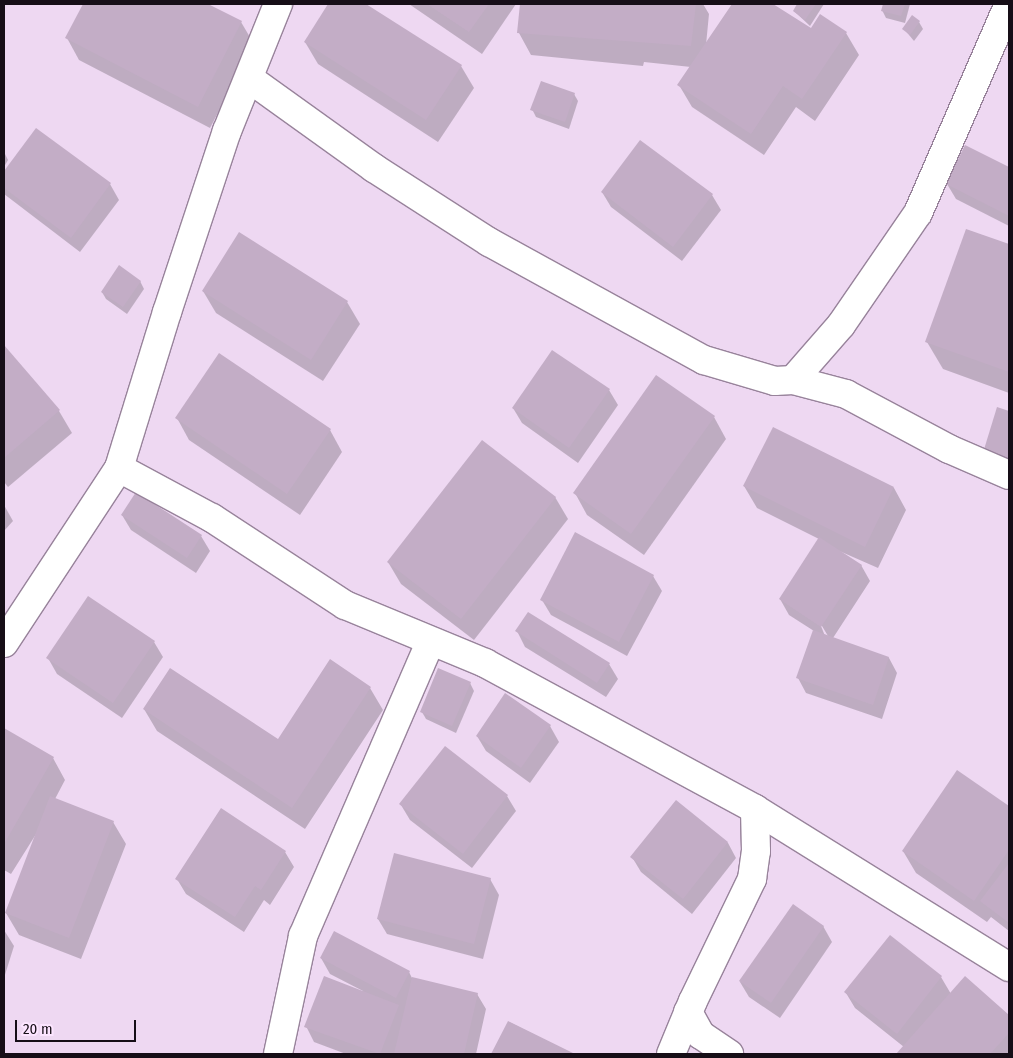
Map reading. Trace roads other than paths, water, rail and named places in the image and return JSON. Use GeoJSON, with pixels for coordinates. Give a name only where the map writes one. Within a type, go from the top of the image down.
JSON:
{"type":"FeatureCollection","features":[{"type":"Feature","properties":{"kind":"street"},"geometry":{"type":"LineString","coordinates":[[4,643],[119,468],[166,312],[227,131],[250,79],[278,4]]}},
{"type":"Feature","properties":{"kind":"street"},"geometry":{"type":"LineString","coordinates":[[793,380],[841,325],[918,213],[1008,4]]}},
{"type":"Feature","properties":{"kind":"street"},"geometry":{"type":"LineString","coordinates":[[250,79],[374,168],[490,242],[704,360],[775,381],[793,380],[846,394],[949,449],[1009,475]]}},
{"type":"Feature","properties":{"kind":"street"},"geometry":{"type":"LineString","coordinates":[[119,468],[212,518],[345,605],[494,668],[756,809],[1009,968]]}},
{"type":"Feature","properties":{"kind":"street"},"geometry":{"type":"LineString","coordinates":[[278,1054],[303,936],[430,642]]}},
{"type":"Feature","properties":{"kind":"street"},"geometry":{"type":"LineString","coordinates":[[671,1054],[688,1012],[752,880],[756,851],[756,809]]}},
{"type":"Feature","properties":{"kind":"street"},"geometry":{"type":"LineString","coordinates":[[688,1012],[701,1034],[729,1054]]}}]}
